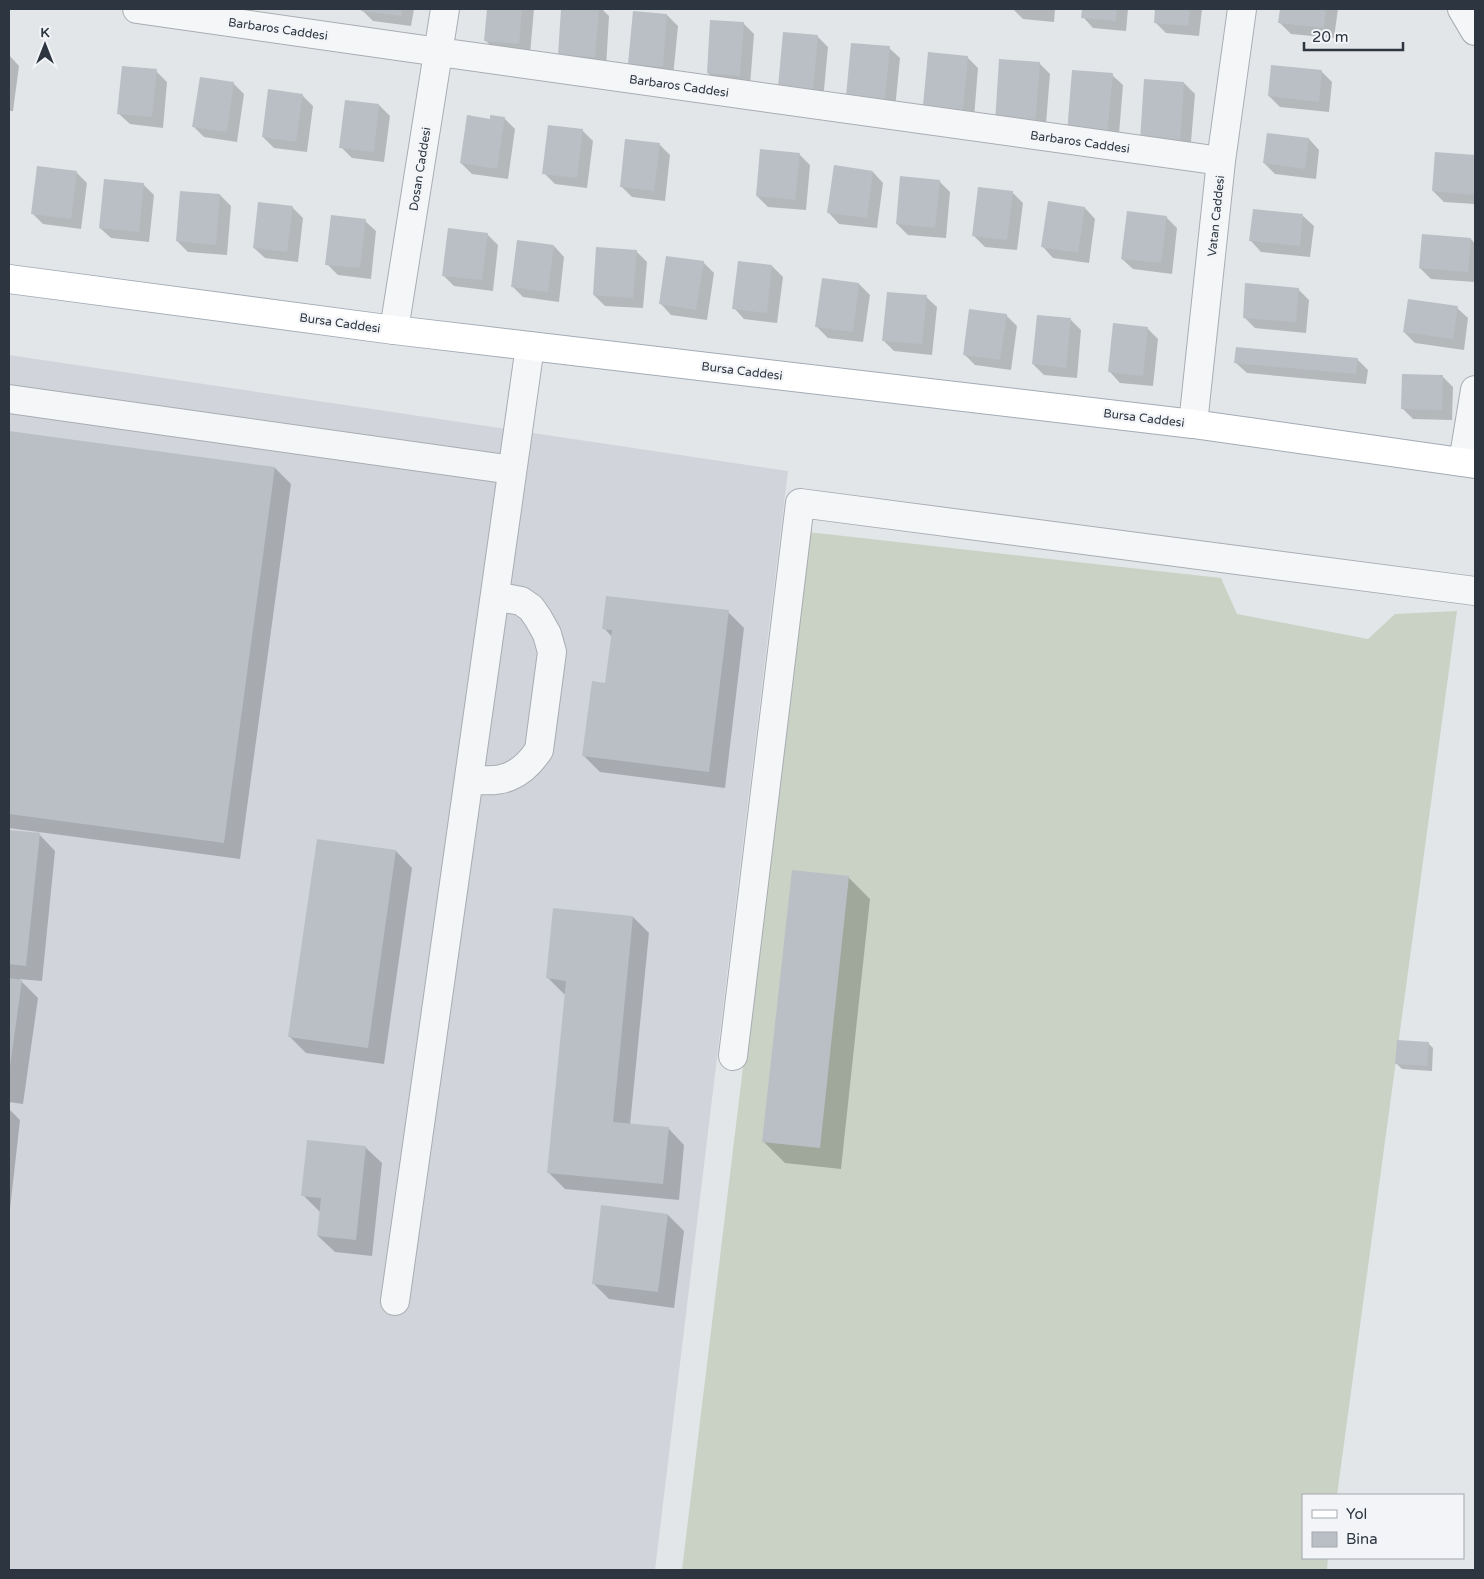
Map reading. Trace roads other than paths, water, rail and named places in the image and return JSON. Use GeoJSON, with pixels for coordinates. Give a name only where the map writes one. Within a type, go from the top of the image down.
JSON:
{"type":"FeatureCollection","features":[{"type":"Feature","properties":{"kind":"main road","name":"Bursa Caddesi"},"geometry":{"type":"LineString","coordinates":[[9,279],[394,330],[1193,424],[1469,463]]}},
{"type":"Feature","properties":{"kind":"street","name":"Barbaros Caddesi"},"geometry":{"type":"LineString","coordinates":[[137,9],[1221,162]]}},
{"type":"Feature","properties":{"kind":"street","name":"Dosan Caddesi"},"geometry":{"type":"LineString","coordinates":[[394,330],[445,9]]}},
{"type":"Feature","properties":{"kind":"street","name":"Vatan Caddesi"},"geometry":{"type":"LineString","coordinates":[[1193,424],[1221,162],[1242,9]]}},
{"type":"Feature","properties":{"kind":"street"},"geometry":{"type":"LineString","coordinates":[[1462,9],[1475,30]]}},
{"type":"Feature","properties":{"kind":"street"},"geometry":{"type":"LineString","coordinates":[[395,1301],[530,346]]}},
{"type":"Feature","properties":{"kind":"street"},"geometry":{"type":"LineString","coordinates":[[1469,463],[1475,390]]}},
{"type":"Feature","properties":{"kind":"street"},"geometry":{"type":"LineString","coordinates":[[9,399],[512,470]]}},
{"type":"Feature","properties":{"kind":"street"},"geometry":{"type":"LineString","coordinates":[[733,1056],[800,503],[1475,591]]}},
{"type":"Feature","properties":{"kind":"street"},"geometry":{"type":"LineString","coordinates":[[469,778],[495,781],[508,778],[531,762],[539,750],[552,652],[547,634],[531,608],[521,600],[495,596]]}}]}
